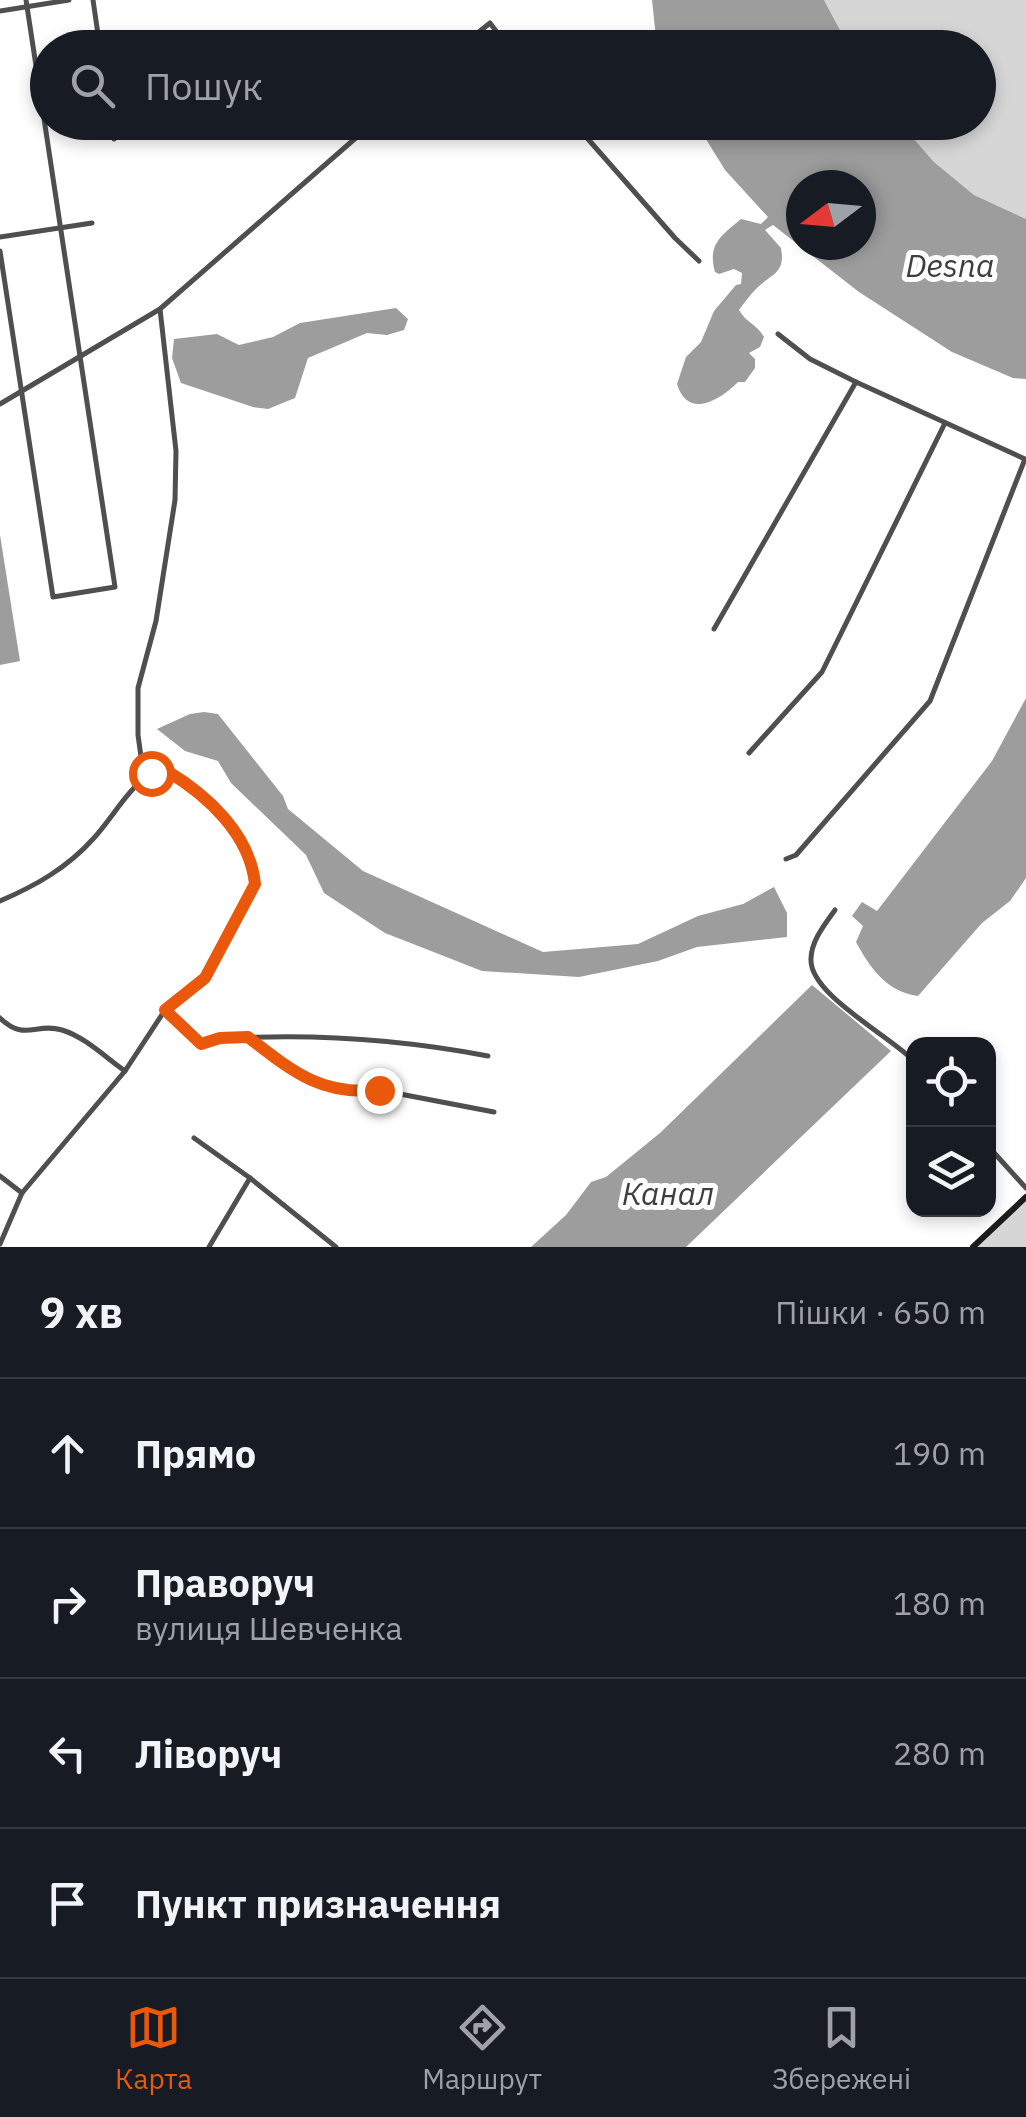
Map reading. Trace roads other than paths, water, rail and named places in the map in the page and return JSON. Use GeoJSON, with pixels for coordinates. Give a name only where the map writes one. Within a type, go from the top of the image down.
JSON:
{"type":"FeatureCollection","features":[{"type":"Feature","properties":{"kind":"street"},"geometry":{"type":"LineString","coordinates":[[0,11],[26,3],[69,0]]}},
{"type":"Feature","properties":{"kind":"street"},"geometry":{"type":"LineString","coordinates":[[92,0],[97,30]]}},
{"type":"Feature","properties":{"kind":"street"},"geometry":{"type":"LineString","coordinates":[[26,3],[30,30]]}},
{"type":"Feature","properties":{"kind":"street"},"geometry":{"type":"LineString","coordinates":[[0,251],[53,597],[115,587],[47,140]]}},
{"type":"Feature","properties":{"kind":"street"},"geometry":{"type":"LineString","coordinates":[[0,404],[160,308],[353,140]]}},
{"type":"Feature","properties":{"kind":"street"},"geometry":{"type":"LineString","coordinates":[[589,140],[699,261]]}},
{"type":"Feature","properties":{"kind":"street"},"geometry":{"type":"LineString","coordinates":[[0,237],[92,223]]}},
{"type":"Feature","properties":{"kind":"street"},"geometry":{"type":"LineString","coordinates":[[144,778],[138,735],[138,688],[156,622],[175,500],[176,451],[160,308]]}},
{"type":"Feature","properties":{"kind":"street"},"geometry":{"type":"LineString","coordinates":[[778,334],[810,359],[1026,459],[930,701],[796,855],[786,859]]}},
{"type":"Feature","properties":{"kind":"street"},"geometry":{"type":"LineString","coordinates":[[714,629],[856,382]]}},
{"type":"Feature","properties":{"kind":"street"},"geometry":{"type":"LineString","coordinates":[[749,754],[822,672],[946,422]]}},
{"type":"Feature","properties":{"kind":"street"},"geometry":{"type":"LineString","coordinates":[[0,901],[34,887],[73,858],[144,778],[159,770],[167,771],[216,806],[250,860],[255,884],[205,978],[165,1010],[125,1071],[22,1194],[0,1244]]}},
{"type":"Feature","properties":{"kind":"street"},"geometry":{"type":"LineString","coordinates":[[835,910],[815,942],[810,959],[813,972],[826,992],[906,1052]]}},
{"type":"Feature","properties":{"kind":"street"},"geometry":{"type":"LineString","coordinates":[[165,1010],[201,1044],[220,1038],[334,1036],[405,1042],[488,1056]]}},
{"type":"Feature","properties":{"kind":"street"},"geometry":{"type":"LineString","coordinates":[[0,1018],[22,1031],[52,1028],[69,1033],[125,1071]]}},
{"type":"Feature","properties":{"kind":"street"},"geometry":{"type":"LineString","coordinates":[[248,1037],[288,1068],[322,1086],[350,1092],[379,1090],[494,1112]]}},
{"type":"Feature","properties":{"kind":"street"},"geometry":{"type":"LineString","coordinates":[[194,1138],[336,1247]]}},
{"type":"Feature","properties":{"kind":"street"},"geometry":{"type":"LineString","coordinates":[[996,1155],[1026,1188]]}},
{"type":"Feature","properties":{"kind":"street"},"geometry":{"type":"LineString","coordinates":[[0,1176],[22,1194]]}},
{"type":"Feature","properties":{"kind":"street"},"geometry":{"type":"LineString","coordinates":[[209,1247],[250,1178]]}},
{"type":"Feature","properties":{"kind":"street"},"geometry":{"type":"LineString","coordinates":[[973,1247],[1026,1197]]}},
{"type":"Feature","properties":{"kind":"water"},"geometry":{"type":"Polygon","coordinates":[[[652,0],[824,0],[840,30],[655,30],[652,0]]]}},
{"type":"Feature","properties":{"kind":"water","name":"Desna"},"geometry":{"type":"Polygon","coordinates":[[[706,140],[915,140],[934,162],[974,195],[1026,219],[1026,379],[1013,378],[952,352],[859,292],[818,260],[876,260],[876,170],[786,170],[786,235],[773,225],[765,230],[781,248],[781,264],[739,310],[764,337],[760,347],[749,353],[755,359],[755,368],[745,382],[738,382],[714,400],[696,404],[689,401],[677,384],[686,357],[701,342],[714,311],[741,284],[742,273],[734,269],[715,272],[715,247],[722,235],[741,219],[761,224],[768,217],[725,170],[706,140]]]}},
{"type":"Feature","properties":{"kind":"water"},"geometry":{"type":"Polygon","coordinates":[[[396,308],[408,319],[404,330],[387,335],[367,333],[308,358],[295,398],[268,409],[181,383],[172,358],[174,339],[217,334],[239,345],[273,337],[300,323],[396,308]]]}},
{"type":"Feature","properties":{"kind":"water"},"geometry":{"type":"Polygon","coordinates":[[[0,535],[20,661],[0,665],[0,535]]]}},
{"type":"Feature","properties":{"kind":"water"},"geometry":{"type":"Polygon","coordinates":[[[1026,698],[1026,878],[1010,901],[982,923],[918,996],[897,990],[861,952],[856,942],[863,926],[852,916],[862,902],[877,911],[992,761],[1026,698]]]}},
{"type":"Feature","properties":{"kind":"water"},"geometry":{"type":"Polygon","coordinates":[[[204,712],[218,714],[283,796],[288,809],[363,871],[543,952],[638,944],[698,916],[743,904],[774,887],[787,913],[787,937],[697,947],[658,961],[579,977],[482,971],[385,933],[324,893],[306,855],[231,783],[218,761],[185,751],[157,729],[204,712]]]}},
{"type":"Feature","properties":{"kind":"water","name":"Канал"},"geometry":{"type":"Polygon","coordinates":[[[812,985],[891,1051],[686,1247],[531,1247],[566,1215],[591,1182],[606,1177],[660,1133],[812,985]]]}}]}
